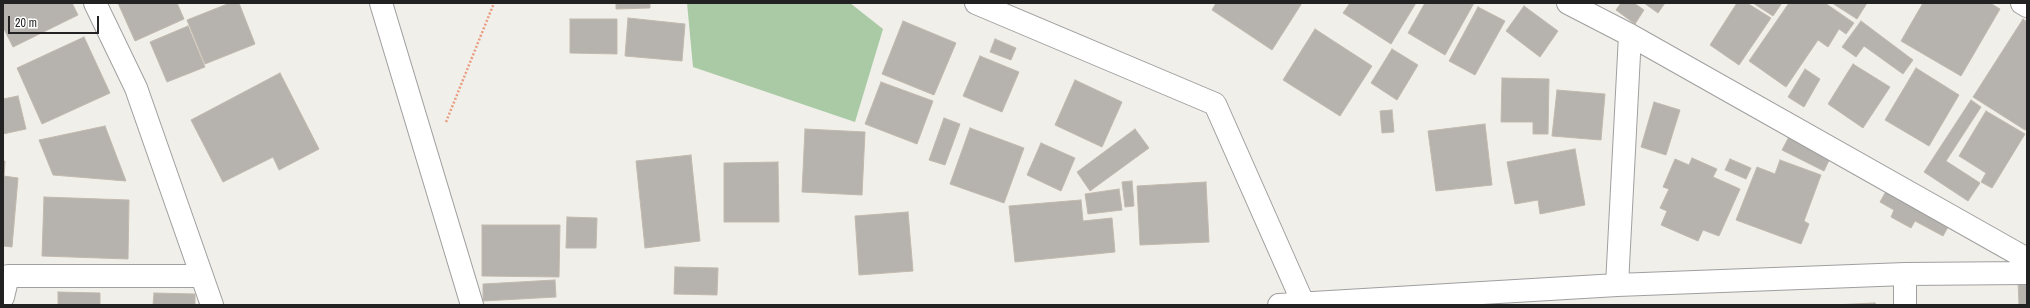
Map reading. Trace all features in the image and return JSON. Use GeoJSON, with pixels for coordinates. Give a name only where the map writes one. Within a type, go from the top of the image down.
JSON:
{"type":"FeatureCollection","features":[{"type":"Feature","properties":{"kind":"street"},"geometry":{"type":"LineString","coordinates":[[95,3],[136,88],[212,305]]}},
{"type":"Feature","properties":{"kind":"street"},"geometry":{"type":"LineString","coordinates":[[381,3],[472,305]]}},
{"type":"Feature","properties":{"kind":"street"},"geometry":{"type":"LineString","coordinates":[[976,3],[1215,104],[1304,305]]}},
{"type":"Feature","properties":{"kind":"street"},"geometry":{"type":"LineString","coordinates":[[1568,3],[1630,35],[2027,259]]}},
{"type":"Feature","properties":{"kind":"street"},"geometry":{"type":"LineString","coordinates":[[2022,3],[2027,6]]}},
{"type":"Feature","properties":{"kind":"street"},"geometry":{"type":"LineString","coordinates":[[1617,285],[1630,35]]}},
{"type":"Feature","properties":{"kind":"street"},"geometry":{"type":"LineString","coordinates":[[1279,305],[1304,305],[1617,285],[1905,274],[2027,273]]}},
{"type":"Feature","properties":{"kind":"street"},"geometry":{"type":"LineString","coordinates":[[1905,274],[1905,305]]}},
{"type":"Feature","properties":{"kind":"street"},"geometry":{"type":"LineString","coordinates":[[3,297],[8,276],[202,276]]}},
{"type":"Feature","properties":{"kind":"path"},"geometry":{"type":"LineString","coordinates":[[430,164],[494,3]]}},
{"type":"Feature","properties":{"kind":"green space"},"geometry":{"type":"Polygon","coordinates":[[[687,3],[850,3],[883,29],[855,122],[693,67],[687,3]]]}},
{"type":"Feature","properties":{"kind":"building"},"geometry":{"type":"Polygon","coordinates":[[[3,3],[72,3],[78,15],[13,47],[3,27],[3,3]]]}},
{"type":"Feature","properties":{"kind":"building"},"geometry":{"type":"Polygon","coordinates":[[[118,3],[177,3],[184,19],[135,41],[118,3]]]}},
{"type":"Feature","properties":{"kind":"building"},"geometry":{"type":"Polygon","coordinates":[[[230,3],[239,3],[255,44],[205,64],[187,20],[230,3]]]}},
{"type":"Feature","properties":{"kind":"building"},"geometry":{"type":"Polygon","coordinates":[[[616,3],[650,3],[650,8],[616,9],[616,3]]]}},
{"type":"Feature","properties":{"kind":"building"},"geometry":{"type":"Polygon","coordinates":[[[1216,3],[1302,3],[1272,50],[1212,10],[1216,3]]]}},
{"type":"Feature","properties":{"kind":"building"},"geometry":{"type":"Polygon","coordinates":[[[1350,3],[1416,3],[1391,44],[1343,13],[1350,3]]]}},
{"type":"Feature","properties":{"kind":"building"},"geometry":{"type":"Polygon","coordinates":[[[1425,3],[1474,3],[1445,55],[1408,33],[1425,3]]]}},
{"type":"Feature","properties":{"kind":"building"},"geometry":{"type":"Polygon","coordinates":[[[1621,3],[1634,3],[1644,10],[1635,24],[1616,10],[1621,3]]]}},
{"type":"Feature","properties":{"kind":"building"},"geometry":{"type":"Polygon","coordinates":[[[1644,3],[1665,3],[1658,13],[1644,3]]]}},
{"type":"Feature","properties":{"kind":"building"},"geometry":{"type":"Polygon","coordinates":[[[1737,3],[1747,3],[1771,18],[1739,65],[1710,45],[1737,3]]]}},
{"type":"Feature","properties":{"kind":"building"},"geometry":{"type":"Polygon","coordinates":[[[1753,3],[1782,3],[1773,16],[1753,3]]]}},
{"type":"Feature","properties":{"kind":"building"},"geometry":{"type":"Polygon","coordinates":[[[1789,3],[1825,3],[1854,23],[1846,34],[1839,29],[1828,47],[1818,40],[1786,87],[1749,61],[1789,3]]]}},
{"type":"Feature","properties":{"kind":"building"},"geometry":{"type":"Polygon","coordinates":[[[1832,3],[1867,3],[1857,19],[1832,3]]]}},
{"type":"Feature","properties":{"kind":"building"},"geometry":{"type":"Polygon","coordinates":[[[1923,3],[1990,3],[2000,9],[1961,76],[1901,41],[1923,3]]]}},
{"type":"Feature","properties":{"kind":"building"},"geometry":{"type":"Polygon","coordinates":[[[1524,6],[1558,31],[1540,57],[1506,31],[1524,6]]]}},
{"type":"Feature","properties":{"kind":"building"},"geometry":{"type":"Polygon","coordinates":[[[1478,7],[1505,21],[1475,75],[1449,61],[1478,7]]]}},
{"type":"Feature","properties":{"kind":"building"},"geometry":{"type":"Polygon","coordinates":[[[628,18],[685,24],[682,61],[625,56],[628,18]]]}},
{"type":"Feature","properties":{"kind":"building"},"geometry":{"type":"Polygon","coordinates":[[[570,19],[617,19],[617,54],[570,53],[570,19]]]}},
{"type":"Feature","properties":{"kind":"building"},"geometry":{"type":"Polygon","coordinates":[[[2023,19],[2027,22],[2027,128],[2025,130],[1973,97],[2023,19]]]}},
{"type":"Feature","properties":{"kind":"building"},"geometry":{"type":"Polygon","coordinates":[[[903,21],[956,43],[934,95],[882,74],[903,21]]]}},
{"type":"Feature","properties":{"kind":"building"},"geometry":{"type":"Polygon","coordinates":[[[1861,21],[1913,60],[1903,74],[1864,46],[1856,57],[1842,47],[1861,21]]]}},
{"type":"Feature","properties":{"kind":"building"},"geometry":{"type":"Polygon","coordinates":[[[188,26],[205,67],[167,82],[150,42],[188,26]]]}},
{"type":"Feature","properties":{"kind":"building"},"geometry":{"type":"Polygon","coordinates":[[[1315,29],[1372,66],[1340,116],[1283,80],[1315,29]]]}},
{"type":"Feature","properties":{"kind":"building"},"geometry":{"type":"Polygon","coordinates":[[[84,37],[110,93],[42,124],[17,68],[84,37]]]}},
{"type":"Feature","properties":{"kind":"building"},"geometry":{"type":"Polygon","coordinates":[[[995,39],[1016,48],[1011,60],[990,52],[995,39]]]}},
{"type":"Feature","properties":{"kind":"building"},"geometry":{"type":"Polygon","coordinates":[[[1392,49],[1418,65],[1397,100],[1371,83],[1392,49]]]}},
{"type":"Feature","properties":{"kind":"building"},"geometry":{"type":"Polygon","coordinates":[[[980,56],[1019,72],[1002,112],[963,96],[980,56]]]}},
{"type":"Feature","properties":{"kind":"building"},"geometry":{"type":"Polygon","coordinates":[[[1853,64],[1890,87],[1863,128],[1828,104],[1853,64]]]}},
{"type":"Feature","properties":{"kind":"building"},"geometry":{"type":"Polygon","coordinates":[[[1916,68],[1959,95],[1929,146],[1885,120],[1916,68]]]}},
{"type":"Feature","properties":{"kind":"building"},"geometry":{"type":"Polygon","coordinates":[[[1805,69],[1820,79],[1804,107],[1788,97],[1805,69]]]}},
{"type":"Feature","properties":{"kind":"building"},"geometry":{"type":"Polygon","coordinates":[[[280,73],[319,149],[279,170],[273,157],[223,182],[191,120],[280,73]]]}},
{"type":"Feature","properties":{"kind":"building"},"geometry":{"type":"Polygon","coordinates":[[[1502,78],[1549,79],[1548,134],[1533,134],[1533,122],[1501,122],[1502,78]]]}},
{"type":"Feature","properties":{"kind":"building"},"geometry":{"type":"Polygon","coordinates":[[[1075,80],[1122,102],[1102,147],[1055,125],[1075,80]]]}},
{"type":"Feature","properties":{"kind":"building"},"geometry":{"type":"Polygon","coordinates":[[[881,82],[933,101],[917,144],[865,124],[881,82]]]}},
{"type":"Feature","properties":{"kind":"building"},"geometry":{"type":"Polygon","coordinates":[[[1557,90],[1605,94],[1601,140],[1552,136],[1557,90]]]}},
{"type":"Feature","properties":{"kind":"building"},"geometry":{"type":"Polygon","coordinates":[[[18,96],[26,129],[3,134],[3,99],[18,96]]]}},
{"type":"Feature","properties":{"kind":"building"},"geometry":{"type":"Polygon","coordinates":[[[1971,100],[1981,107],[1946,161],[1980,183],[1968,201],[1924,172],[1971,100]]]}},
{"type":"Feature","properties":{"kind":"building"},"geometry":{"type":"Polygon","coordinates":[[[1654,102],[1680,110],[1666,155],[1641,147],[1654,102]]]}},
{"type":"Feature","properties":{"kind":"building"},"geometry":{"type":"Polygon","coordinates":[[[1392,110],[1394,132],[1382,133],[1380,111],[1392,110]]]}},
{"type":"Feature","properties":{"kind":"building"},"geometry":{"type":"Polygon","coordinates":[[[1986,111],[2025,134],[1992,188],[1981,182],[1986,173],[1959,156],[1986,111]]]}},
{"type":"Feature","properties":{"kind":"building"},"geometry":{"type":"Polygon","coordinates":[[[944,118],[960,124],[945,165],[929,160],[944,118]]]}},
{"type":"Feature","properties":{"kind":"building"},"geometry":{"type":"Polygon","coordinates":[[[1485,124],[1492,185],[1436,191],[1428,131],[1485,124]]]}},
{"type":"Feature","properties":{"kind":"building"},"geometry":{"type":"Polygon","coordinates":[[[105,126],[126,181],[53,175],[39,140],[105,126]]]}},
{"type":"Feature","properties":{"kind":"building"},"geometry":{"type":"Polygon","coordinates":[[[970,128],[1024,148],[1004,203],[950,184],[970,128]]]}},
{"type":"Feature","properties":{"kind":"building"},"geometry":{"type":"Polygon","coordinates":[[[805,129],[865,132],[862,195],[802,192],[805,129]]]}},
{"type":"Feature","properties":{"kind":"building"},"geometry":{"type":"Polygon","coordinates":[[[1135,129],[1149,148],[1090,191],[1077,172],[1135,129]]]}},
{"type":"Feature","properties":{"kind":"building"},"geometry":{"type":"Polygon","coordinates":[[[1791,133],[1832,154],[1824,171],[1782,150],[1791,133]]]}},
{"type":"Feature","properties":{"kind":"building"},"geometry":{"type":"Polygon","coordinates":[[[1041,143],[1075,158],[1061,191],[1027,175],[1041,143]]]}},
{"type":"Feature","properties":{"kind":"building"},"geometry":{"type":"Polygon","coordinates":[[[1575,149],[1585,205],[1540,214],[1538,200],[1515,204],[1507,162],[1575,149]]]}},
{"type":"Feature","properties":{"kind":"building"},"geometry":{"type":"Polygon","coordinates":[[[691,155],[700,241],[645,248],[636,161],[691,155]]]}},
{"type":"Feature","properties":{"kind":"building"},"geometry":{"type":"Polygon","coordinates":[[[1692,158],[1717,169],[1713,177],[1740,189],[1719,236],[1703,230],[1698,241],[1661,225],[1667,211],[1660,208],[1669,189],[1663,187],[1675,159],[1689,165],[1692,158]]]}},
{"type":"Feature","properties":{"kind":"building"},"geometry":{"type":"Polygon","coordinates":[[[1730,159],[1751,168],[1746,179],[1725,170],[1730,159]]]}},
{"type":"Feature","properties":{"kind":"building"},"geometry":{"type":"Polygon","coordinates":[[[1780,160],[1821,175],[1804,221],[1809,224],[1801,244],[1736,220],[1757,167],[1775,174],[1780,160]]]}},
{"type":"Feature","properties":{"kind":"building"},"geometry":{"type":"Polygon","coordinates":[[[3,161],[5,161],[4,176],[18,178],[12,247],[3,246],[3,161]]]}},
{"type":"Feature","properties":{"kind":"building"},"geometry":{"type":"Polygon","coordinates":[[[778,162],[779,222],[724,222],[724,163],[778,162]]]}},
{"type":"Feature","properties":{"kind":"building"},"geometry":{"type":"Polygon","coordinates":[[[1132,181],[1134,206],[1125,207],[1122,182],[1132,181]]]}},
{"type":"Feature","properties":{"kind":"building"},"geometry":{"type":"Polygon","coordinates":[[[1206,182],[1209,242],[1140,245],[1137,186],[1206,182]]]}},
{"type":"Feature","properties":{"kind":"building"},"geometry":{"type":"Polygon","coordinates":[[[1889,186],[1952,220],[1943,236],[1915,221],[1911,228],[1891,217],[1894,210],[1880,202],[1889,186]]]}},
{"type":"Feature","properties":{"kind":"building"},"geometry":{"type":"Polygon","coordinates":[[[1119,189],[1122,210],[1088,214],[1085,194],[1119,189]]]}},
{"type":"Feature","properties":{"kind":"building"},"geometry":{"type":"Polygon","coordinates":[[[44,197],[129,200],[128,259],[42,256],[44,197]]]}},
{"type":"Feature","properties":{"kind":"building"},"geometry":{"type":"Polygon","coordinates":[[[1081,200],[1083,221],[1112,218],[1115,252],[1015,262],[1009,206],[1081,200]]]}},
{"type":"Feature","properties":{"kind":"building"},"geometry":{"type":"Polygon","coordinates":[[[908,212],[913,271],[859,275],[855,216],[908,212]]]}},
{"type":"Feature","properties":{"kind":"building"},"geometry":{"type":"Polygon","coordinates":[[[567,217],[597,218],[596,248],[566,248],[567,217]]]}},
{"type":"Feature","properties":{"kind":"building"},"geometry":{"type":"Polygon","coordinates":[[[482,225],[560,225],[559,277],[482,276],[482,225]]]}},
{"type":"Feature","properties":{"kind":"building"},"geometry":{"type":"Polygon","coordinates":[[[675,267],[718,268],[717,295],[674,294],[675,267]]]}},
{"type":"Feature","properties":{"kind":"building"},"geometry":{"type":"Polygon","coordinates":[[[555,280],[556,297],[483,301],[483,284],[555,280]]]}},
{"type":"Feature","properties":{"kind":"building"},"geometry":{"type":"Polygon","coordinates":[[[2027,280],[2027,305],[2019,305],[2018,281],[2027,280]]]}},
{"type":"Feature","properties":{"kind":"building"},"geometry":{"type":"Polygon","coordinates":[[[58,292],[100,293],[100,305],[58,305],[58,292]]]}},
{"type":"Feature","properties":{"kind":"building"},"geometry":{"type":"Polygon","coordinates":[[[154,293],[195,294],[195,305],[153,305],[154,293]]]}},
{"type":"Feature","properties":{"kind":"building"},"geometry":{"type":"Polygon","coordinates":[[[1875,303],[1876,305],[1833,305],[1875,303]]]}}]}
